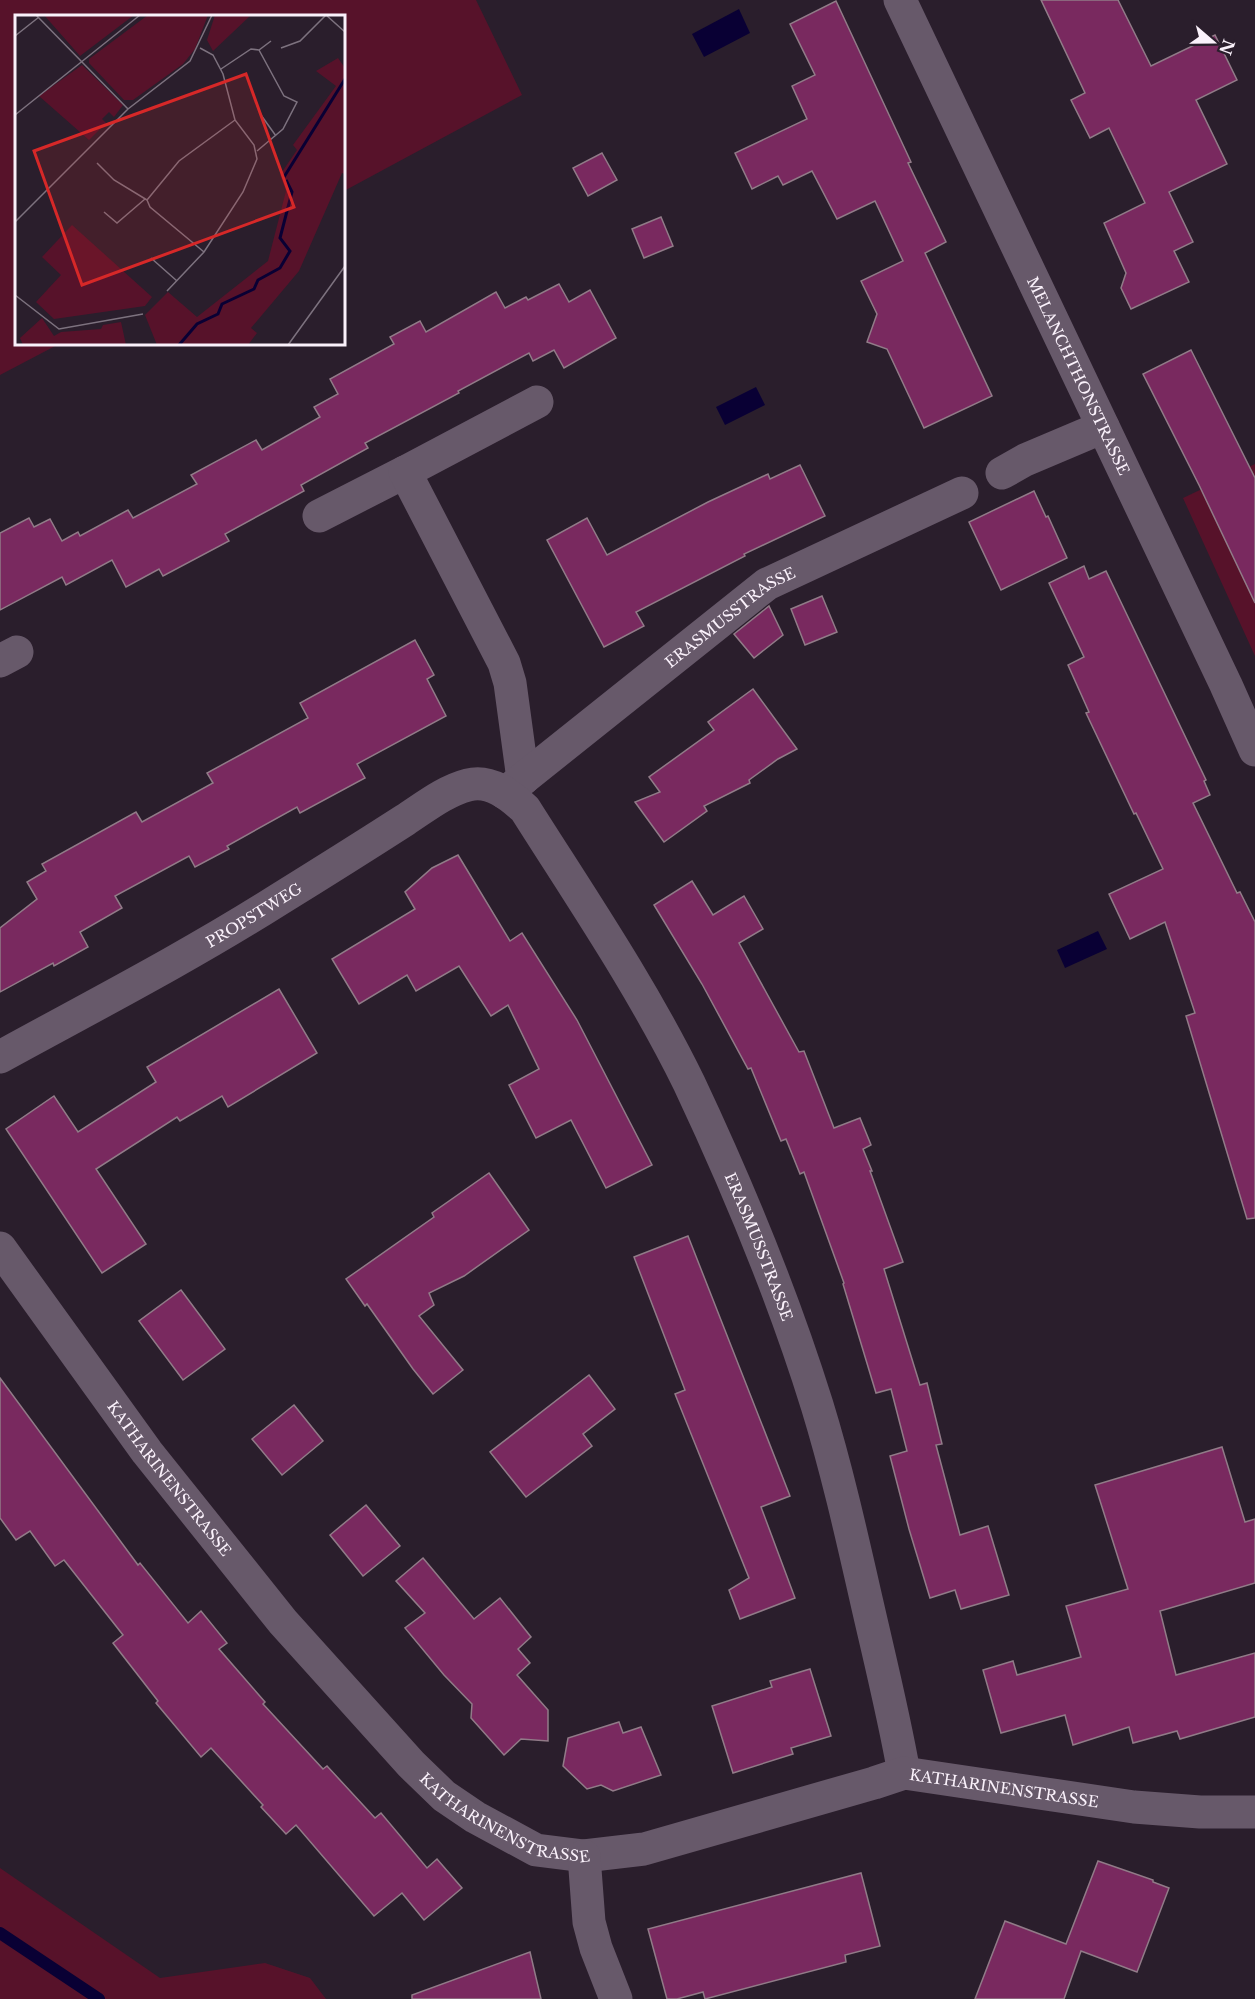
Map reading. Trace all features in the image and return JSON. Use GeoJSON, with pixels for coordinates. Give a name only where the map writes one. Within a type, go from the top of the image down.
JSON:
{"type":"FeatureCollection","features":[{"type":"Feature","properties":{"kind":"street","name":"MELANCHTHONSTRASSE"},"geometry":{"type":"LineString","coordinates":[[900,0],[1255,750]]}},
{"type":"Feature","properties":{"kind":"street"},"geometry":{"type":"LineString","coordinates":[[319,516],[537,402]]}},
{"type":"Feature","properties":{"kind":"street"},"geometry":{"type":"LineString","coordinates":[[1002,473],[1025,460],[1103,427]]}},
{"type":"Feature","properties":{"kind":"street"},"geometry":{"type":"LineString","coordinates":[[405,472],[504,663],[510,683],[514,786]]}},
{"type":"Feature","properties":{"kind":"street","name":"ERASMUSSTRASSE"},"geometry":{"type":"LineString","coordinates":[[904,1773],[850,1529],[817,1405],[771,1275],[740,1197],[688,1083],[659,1026],[618,954],[525,809],[514,786],[767,584],[962,493]]}},
{"type":"Feature","properties":{"kind":"street","name":"PROPSTWEG"},"geometry":{"type":"LineString","coordinates":[[0,1058],[248,919],[435,800],[470,784],[494,787],[514,786]]}},
{"type":"Feature","properties":{"kind":"street","name":"KATHARINENSTRASSE"},"geometry":{"type":"LineString","coordinates":[[0,1248],[147,1452],[283,1622],[411,1764],[444,1796],[475,1817],[536,1850],[584,1856],[644,1849],[904,1773],[1145,1808],[1200,1812],[1255,1812]]}},
{"type":"Feature","properties":{"kind":"street"},"geometry":{"type":"LineString","coordinates":[[584,1856],[589,1922],[596,1948],[616,1999]]}},
{"type":"Feature","properties":{"kind":"shaded area"},"geometry":{"type":"Polygon","coordinates":[[[0,0],[476,0],[522,95],[345,190],[345,15],[15,15],[15,345],[57,345],[0,375],[0,0]]]}},
{"type":"Feature","properties":{"kind":"shaded area"},"geometry":{"type":"Polygon","coordinates":[[[739,9],[750,33],[704,57],[692,34],[739,9]]]}},
{"type":"Feature","properties":{"kind":"shaded area"},"geometry":{"type":"Polygon","coordinates":[[[756,387],[765,405],[725,425],[716,407],[756,387]]]}},
{"type":"Feature","properties":{"kind":"shaded area"},"geometry":{"type":"Polygon","coordinates":[[[1255,464],[1255,656],[1183,498],[1255,464]]]}},
{"type":"Feature","properties":{"kind":"shaded area"},"geometry":{"type":"Polygon","coordinates":[[[1098,931],[1107,949],[1065,968],[1057,950],[1098,931]]]}},
{"type":"Feature","properties":{"kind":"shaded area"},"geometry":{"type":"Polygon","coordinates":[[[0,1868],[160,1978],[265,1963],[310,1978],[326,1999],[0,1999],[0,1868]]]}},
{"type":"Feature","properties":{"kind":"building"},"geometry":{"type":"Polygon","coordinates":[[[1041,0],[1118,0],[1151,66],[1215,35],[1237,80],[1196,100],[1227,164],[1169,192],[1193,242],[1174,251],[1189,282],[1131,309],[1121,288],[1126,273],[1104,223],[1145,203],[1109,128],[1090,138],[1071,100],[1085,93],[1041,0]]]}},
{"type":"Feature","properties":{"kind":"building"},"geometry":{"type":"Polygon","coordinates":[[[836,1],[946,242],[925,253],[992,396],[924,428],[887,349],[867,342],[877,314],[861,281],[903,261],[875,201],[837,219],[812,171],[783,185],[778,176],[752,189],[735,153],[807,119],[792,86],[815,75],[790,24],[836,1]]]}},
{"type":"Feature","properties":{"kind":"building"},"geometry":{"type":"Polygon","coordinates":[[[602,153],[617,180],[588,196],[573,168],[602,153]]]}},
{"type":"Feature","properties":{"kind":"building"},"geometry":{"type":"Polygon","coordinates":[[[661,217],[673,246],[644,258],[632,229],[661,217]]]}},
{"type":"Feature","properties":{"kind":"building"},"geometry":{"type":"Polygon","coordinates":[[[559,284],[569,302],[590,290],[616,338],[564,368],[554,350],[533,361],[529,353],[365,443],[368,448],[301,485],[304,491],[225,534],[229,541],[163,576],[159,569],[126,587],[112,560],[66,585],[62,577],[0,610],[0,533],[29,518],[34,527],[50,519],[62,541],[78,532],[80,536],[128,510],[133,518],[197,484],[191,475],[256,440],[262,450],[320,417],[314,407],[338,394],[330,379],[394,344],[390,337],[420,321],[426,332],[496,292],[505,308],[526,297],[528,300],[559,284]]]}},
{"type":"Feature","properties":{"kind":"building"},"geometry":{"type":"Polygon","coordinates":[[[1191,350],[1255,478],[1255,603],[1143,374],[1191,350]]]}},
{"type":"Feature","properties":{"kind":"building"},"geometry":{"type":"Polygon","coordinates":[[[800,465],[825,516],[744,554],[745,556],[636,612],[644,626],[604,647],[547,540],[587,518],[607,555],[708,502],[768,474],[770,479],[800,465]]]}},
{"type":"Feature","properties":{"kind":"building"},"geometry":{"type":"Polygon","coordinates":[[[1034,491],[1067,558],[1001,590],[969,522],[1034,491]]]}},
{"type":"Feature","properties":{"kind":"building"},"geometry":{"type":"Polygon","coordinates":[[[1084,566],[1089,579],[1106,571],[1206,780],[1204,781],[1210,795],[1193,803],[1237,893],[1240,892],[1255,922],[1255,1218],[1247,1219],[1186,1016],[1195,1013],[1165,922],[1130,939],[1109,894],[1163,869],[1086,713],[1089,712],[1068,665],[1084,657],[1049,583],[1084,566]]]}},
{"type":"Feature","properties":{"kind":"building"},"geometry":{"type":"Polygon","coordinates":[[[822,596],[837,632],[805,645],[791,609],[822,596]]]}},
{"type":"Feature","properties":{"kind":"building"},"geometry":{"type":"Polygon","coordinates":[[[769,606],[783,635],[754,658],[734,634],[769,606]]]}},
{"type":"Feature","properties":{"kind":"building"},"geometry":{"type":"Polygon","coordinates":[[[415,640],[434,675],[427,679],[446,716],[357,764],[365,778],[300,813],[297,807],[227,846],[229,849],[195,867],[189,856],[115,896],[122,908],[80,932],[88,947],[0,992],[0,928],[37,899],[27,882],[46,871],[42,864],[136,812],[142,822],[213,783],[207,773],[308,718],[300,703],[415,640]]]}},
{"type":"Feature","properties":{"kind":"building"},"geometry":{"type":"Polygon","coordinates":[[[753,689],[797,749],[778,759],[749,780],[750,783],[704,806],[707,811],[664,842],[635,802],[660,792],[649,777],[714,730],[708,722],[753,689]]]}},
{"type":"Feature","properties":{"kind":"building"},"geometry":{"type":"Polygon","coordinates":[[[458,855],[510,941],[522,933],[577,1020],[652,1165],[606,1188],[571,1120],[536,1138],[509,1085],[539,1069],[508,1005],[491,1016],[459,966],[416,991],[407,975],[359,1004],[332,959],[415,909],[405,892],[432,868],[458,855]]]}},
{"type":"Feature","properties":{"kind":"building"},"geometry":{"type":"Polygon","coordinates":[[[692,881],[713,915],[744,896],[763,929],[739,943],[799,1052],[804,1051],[834,1128],[860,1118],[871,1145],[863,1149],[903,1262],[884,1269],[920,1385],[927,1383],[942,1444],[936,1445],[960,1535],[988,1526],[1009,1595],[961,1609],[955,1590],[930,1598],[890,1456],[907,1451],[891,1389],[876,1393],[844,1283],[804,1172],[800,1174],[786,1139],[781,1141],[751,1068],[748,1069],[702,984],[654,905],[692,881]]]}},
{"type":"Feature","properties":{"kind":"building"},"geometry":{"type":"Polygon","coordinates":[[[279,989],[317,1053],[228,1107],[222,1096],[180,1121],[177,1117],[96,1169],[146,1244],[102,1273],[6,1129],[54,1096],[78,1132],[156,1082],[147,1067],[279,989]]]}},
{"type":"Feature","properties":{"kind":"building"},"geometry":{"type":"Polygon","coordinates":[[[489,1173],[529,1230],[464,1276],[429,1293],[434,1305],[419,1316],[463,1370],[433,1394],[346,1279],[434,1217],[432,1213],[489,1173]]]}},
{"type":"Feature","properties":{"kind":"building"},"geometry":{"type":"Polygon","coordinates":[[[688,1236],[790,1496],[761,1507],[795,1598],[740,1619],[729,1590],[749,1578],[675,1394],[685,1390],[634,1257],[688,1236]]]}},
{"type":"Feature","properties":{"kind":"building"},"geometry":{"type":"Polygon","coordinates":[[[181,1290],[225,1349],[183,1380],[139,1321],[181,1290]]]}},
{"type":"Feature","properties":{"kind":"building"},"geometry":{"type":"Polygon","coordinates":[[[589,1375],[615,1409],[583,1434],[592,1446],[526,1497],[490,1452],[589,1375]]]}},
{"type":"Feature","properties":{"kind":"building"},"geometry":{"type":"Polygon","coordinates":[[[0,1378],[138,1565],[140,1563],[188,1623],[201,1611],[227,1643],[219,1649],[265,1702],[263,1704],[323,1769],[327,1766],[375,1818],[381,1813],[427,1868],[437,1859],[462,1888],[424,1920],[402,1893],[374,1916],[296,1825],[286,1834],[211,1748],[201,1757],[156,1703],[158,1701],[113,1643],[123,1635],[64,1560],[55,1566],[30,1531],[16,1540],[0,1518],[0,1378]]]}},
{"type":"Feature","properties":{"kind":"building"},"geometry":{"type":"Polygon","coordinates":[[[294,1405],[323,1441],[282,1475],[252,1439],[294,1405]]]}},
{"type":"Feature","properties":{"kind":"building"},"geometry":{"type":"Polygon","coordinates":[[[1222,1447],[1245,1522],[1255,1519],[1255,1583],[1160,1611],[1176,1675],[1255,1653],[1255,1717],[1180,1739],[1177,1731],[1133,1743],[1129,1727],[1073,1745],[1065,1715],[1001,1733],[983,1670],[1013,1661],[1017,1675],[1081,1657],[1066,1606],[1128,1589],[1095,1485],[1222,1447]]]}},
{"type":"Feature","properties":{"kind":"building"},"geometry":{"type":"Polygon","coordinates":[[[366,1505],[400,1546],[363,1576],[330,1535],[366,1505]]]}},
{"type":"Feature","properties":{"kind":"building"},"geometry":{"type":"Polygon","coordinates":[[[423,1558],[474,1619],[500,1598],[531,1637],[518,1649],[530,1663],[517,1675],[548,1710],[548,1741],[521,1739],[504,1755],[471,1718],[472,1704],[444,1675],[405,1628],[425,1613],[396,1581],[423,1558]]]}},
{"type":"Feature","properties":{"kind":"building"},"geometry":{"type":"Polygon","coordinates":[[[810,1669],[831,1736],[791,1748],[793,1754],[733,1773],[712,1706],[772,1687],[770,1681],[810,1669]]]}},
{"type":"Feature","properties":{"kind":"building"},"geometry":{"type":"Polygon","coordinates":[[[619,1722],[623,1733],[641,1727],[661,1775],[613,1791],[601,1785],[587,1789],[563,1766],[568,1738],[619,1722]]]}},
{"type":"Feature","properties":{"kind":"building"},"geometry":{"type":"Polygon","coordinates":[[[1098,1861],[1169,1888],[1137,1972],[1081,1951],[1064,1999],[975,1999],[1005,1921],[1066,1944],[1098,1861]]]}},
{"type":"Feature","properties":{"kind":"building"},"geometry":{"type":"Polygon","coordinates":[[[861,1873],[880,1946],[845,1955],[846,1962],[705,1999],[703,1992],[677,1999],[667,1999],[648,1929],[861,1873]]]}},
{"type":"Feature","properties":{"kind":"building"},"geometry":{"type":"Polygon","coordinates":[[[530,1952],[541,1999],[412,1999],[412,1995],[530,1952]]]}},
{"type":"Feature","properties":{"kind":"waterway"},"geometry":{"type":"LineString","coordinates":[[0,1933],[99,1999]]}}]}
